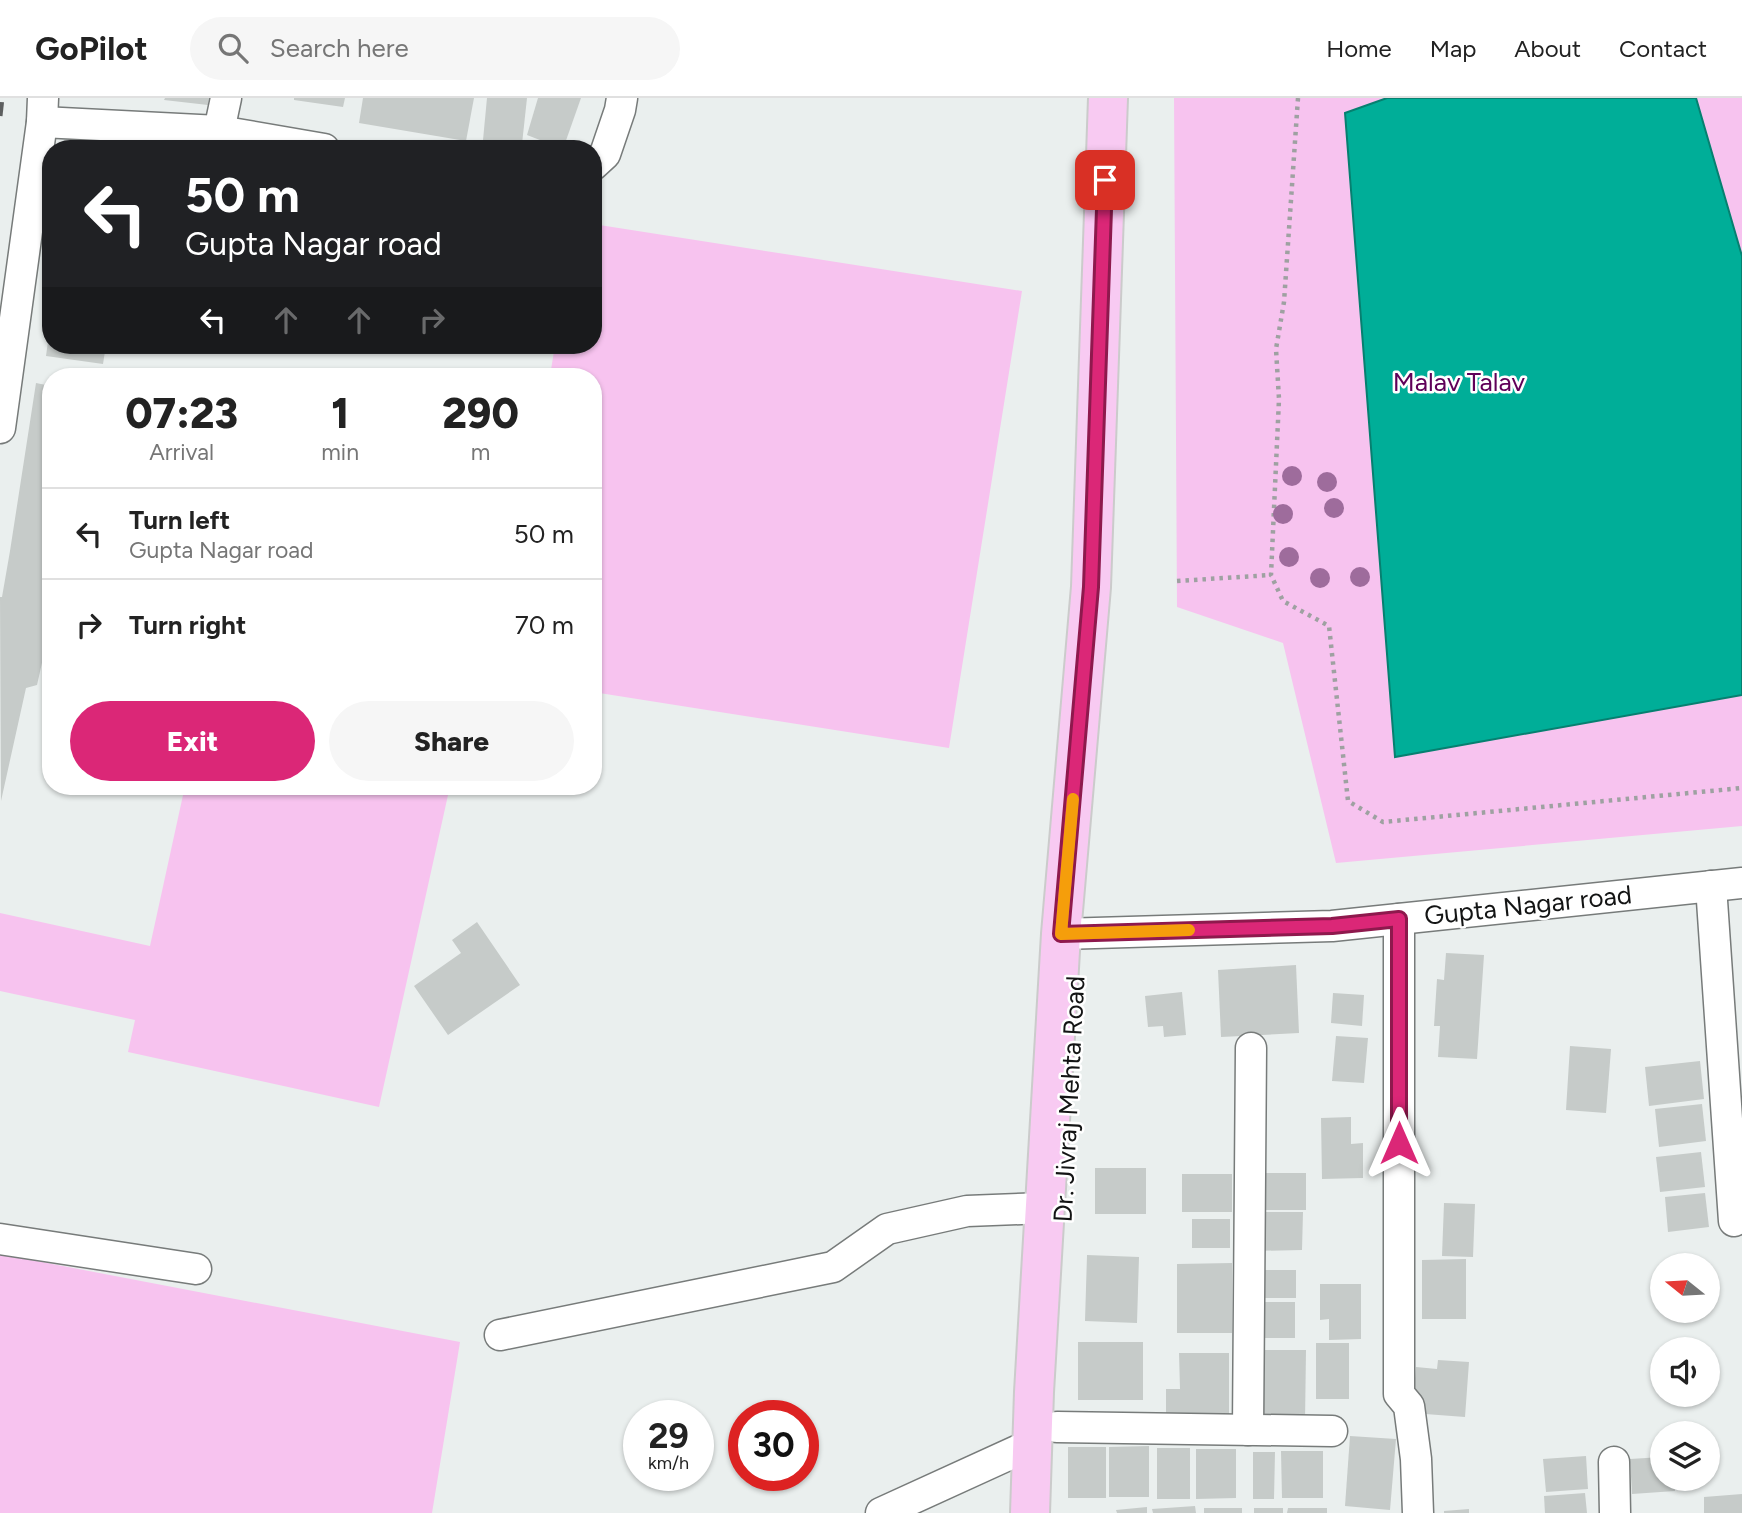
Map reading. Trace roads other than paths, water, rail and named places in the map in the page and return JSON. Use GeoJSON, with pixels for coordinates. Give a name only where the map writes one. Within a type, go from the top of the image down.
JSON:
{"type":"FeatureCollection","features":[{"type":"Feature","properties":{"kind":"main road"},"geometry":{"type":"LineString","coordinates":[[1030,1513],[1044,1435],[1045,1208],[1069,934],[1091,587],[1108,98]]}},
{"type":"Feature","properties":{"kind":"main road","name":"Dr. Jivraj Mehta Road"},"geometry":{"type":"LineString","coordinates":[[1053,1513],[1044,1435],[1062,1245],[1069,934],[1109,583],[1127,98]]}},
{"type":"Feature","properties":{"kind":"street"},"geometry":{"type":"LineString","coordinates":[[219,131],[226,98]]}},
{"type":"Feature","properties":{"kind":"street"},"geometry":{"type":"LineString","coordinates":[[602,157],[622,98]]}},
{"type":"Feature","properties":{"kind":"street"},"geometry":{"type":"LineString","coordinates":[[0,428],[42,110],[219,131],[272,140]]}},
{"type":"Feature","properties":{"kind":"street","name":"Gupta Nagar road"},"geometry":{"type":"LineString","coordinates":[[1069,934],[1332,926],[1742,883]]}},
{"type":"Feature","properties":{"kind":"street"},"geometry":{"type":"LineString","coordinates":[[1711,886],[1731,1028],[1734,1221]]}},
{"type":"Feature","properties":{"kind":"street"},"geometry":{"type":"LineString","coordinates":[[1399,919],[1399,1394],[1409,1406],[1416,1459],[1418,1513]]}},
{"type":"Feature","properties":{"kind":"street"},"geometry":{"type":"LineString","coordinates":[[1248,1430],[1251,1048]]}},
{"type":"Feature","properties":{"kind":"street"},"geometry":{"type":"LineString","coordinates":[[500,1335],[834,1267],[887,1229],[967,1212],[1045,1208]]}},
{"type":"Feature","properties":{"kind":"street"},"geometry":{"type":"LineString","coordinates":[[0,1238],[196,1269]]}},
{"type":"Feature","properties":{"kind":"street"},"geometry":{"type":"LineString","coordinates":[[881,1513],[1044,1435],[1248,1430],[1332,1431]]}},
{"type":"Feature","properties":{"kind":"street"},"geometry":{"type":"LineString","coordinates":[[1614,1462],[1615,1513]]}},
{"type":"Feature","properties":{"kind":"railway"},"geometry":{"type":"LineString","coordinates":[[0,116],[2,98]]}},
{"type":"Feature","properties":{"kind":"park label","name":"Malav Talav"},"geometry":{"type":"Point","coordinates":[1459,382]}}]}
